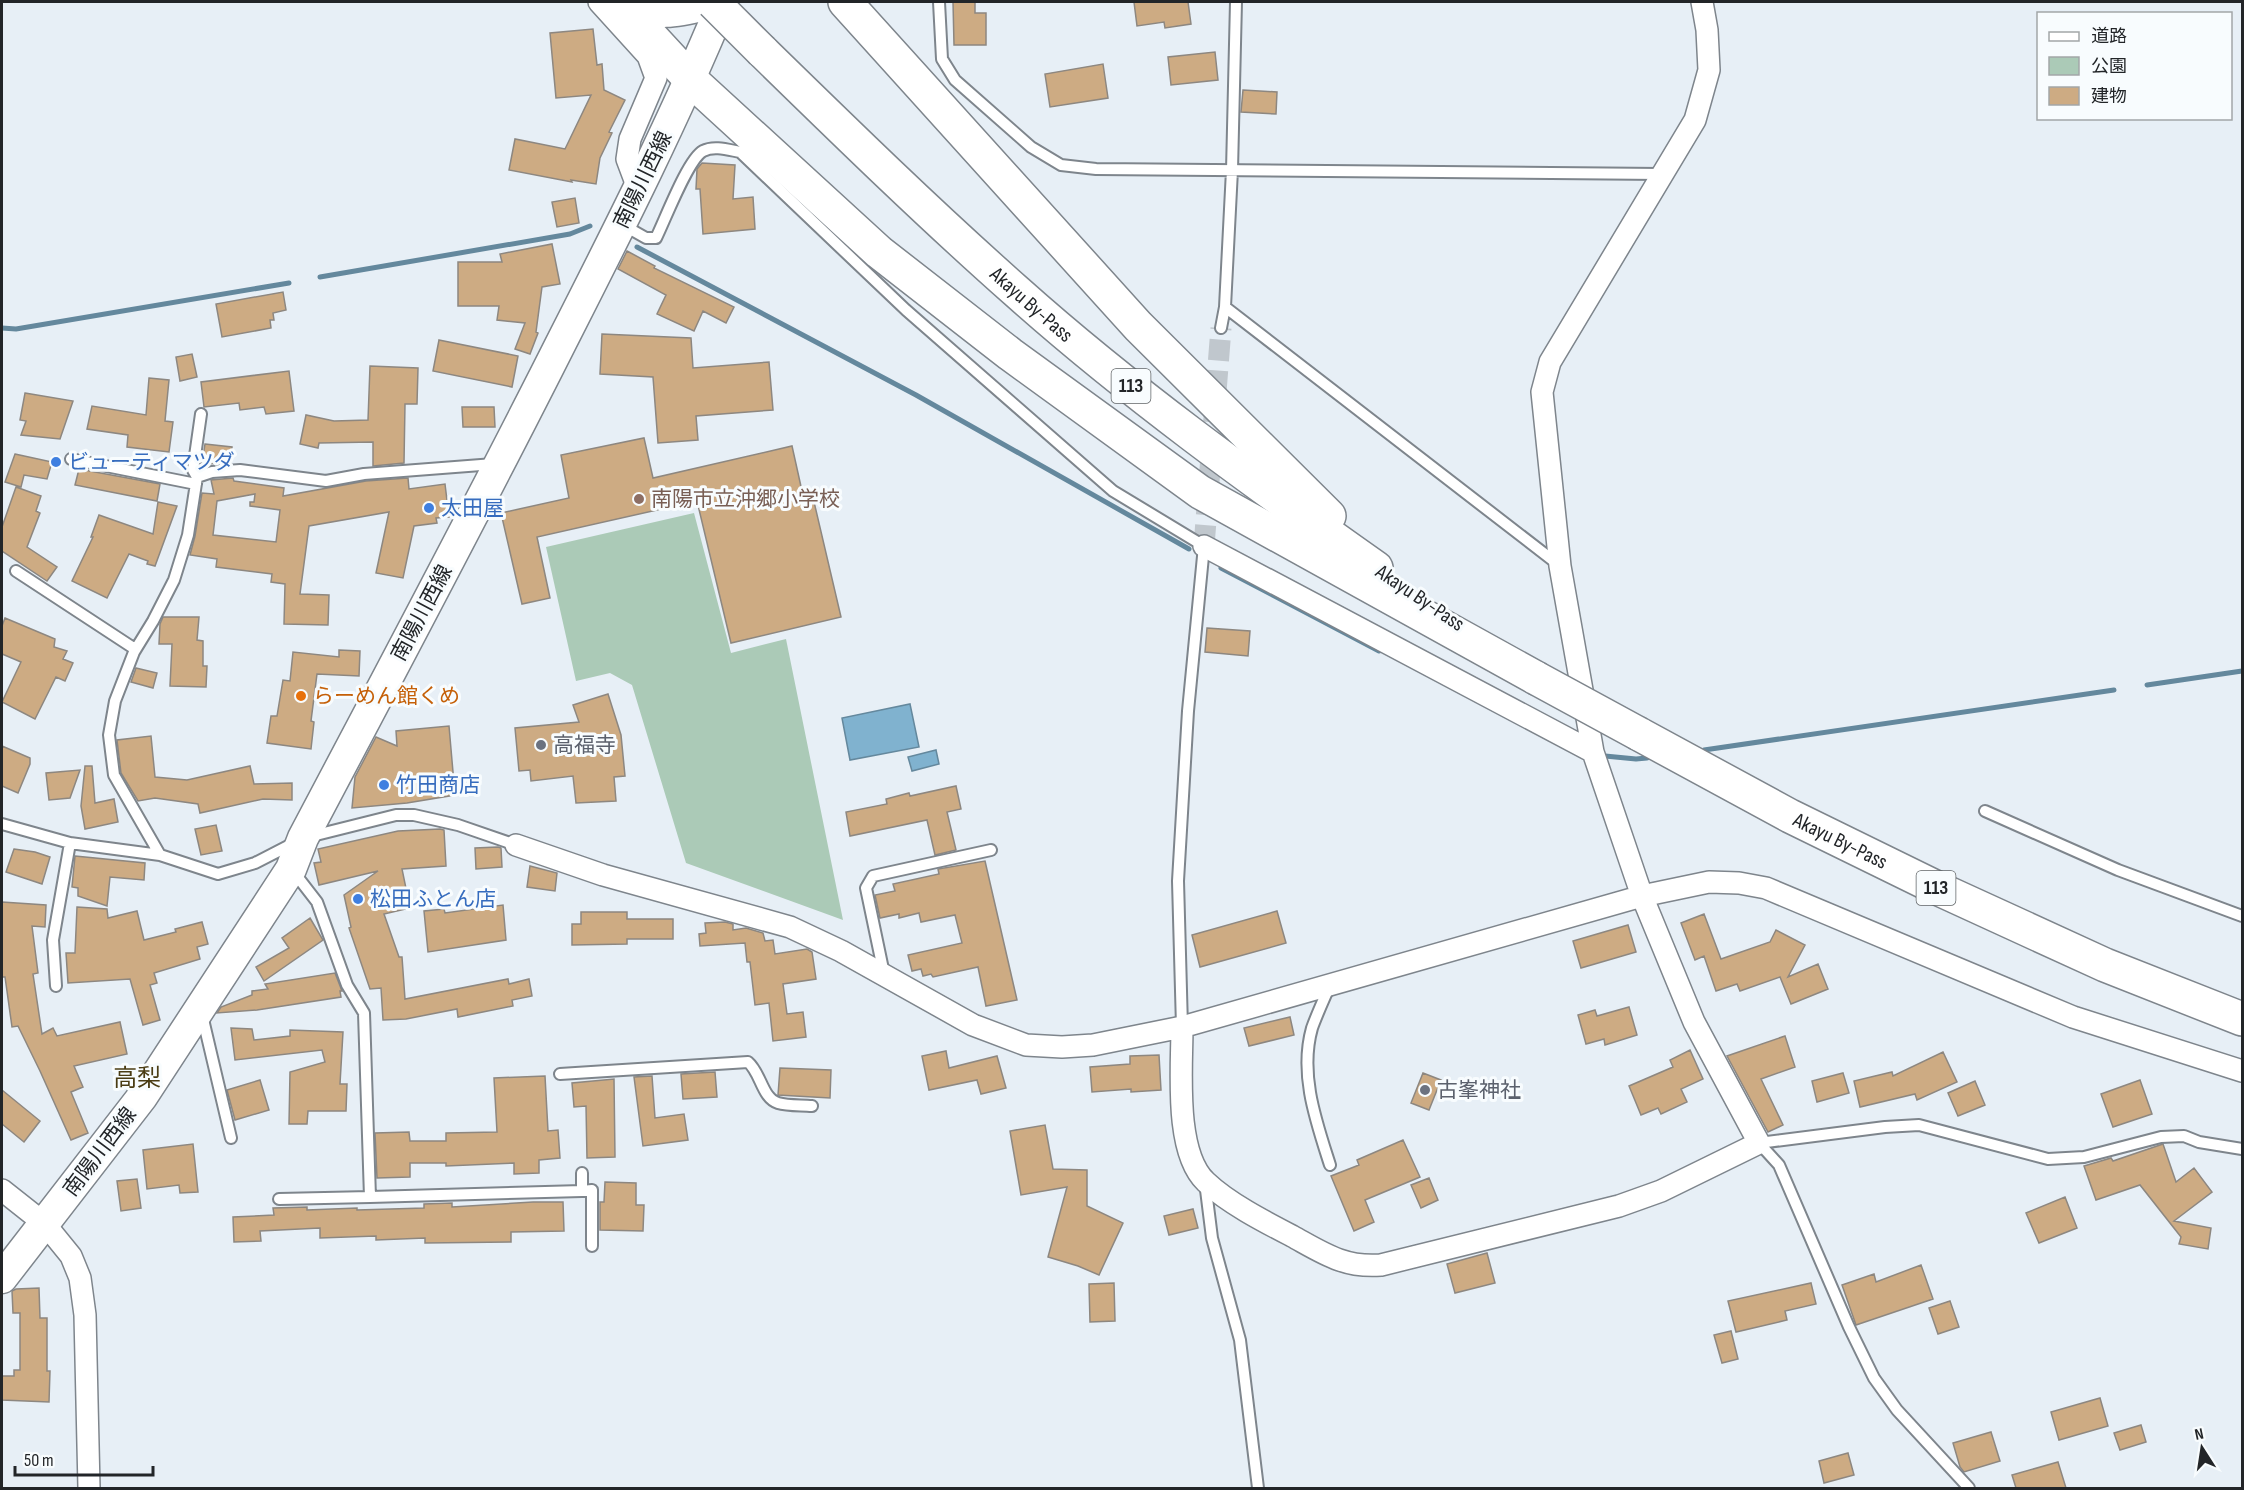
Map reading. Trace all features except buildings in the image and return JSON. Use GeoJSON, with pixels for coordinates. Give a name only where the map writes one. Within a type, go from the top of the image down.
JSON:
{"type":"FeatureCollection","features":[{"type":"Feature","properties":{"kind":"highway"},"geometry":{"type":"LineString","coordinates":[[619,2],[691,80],[879,252],[1010,354],[1200,492],[1536,678]]}},
{"type":"Feature","properties":{"kind":"highway"},"geometry":{"type":"LineString","coordinates":[[626,2],[641,8],[669,12],[713,2]]}},
{"type":"Feature","properties":{"kind":"highway","name":"Akayu By-Pass"},"geometry":{"type":"LineString","coordinates":[[713,2],[842,129],[1026,300],[1108,369],[1238,469],[1394,581],[1536,678],[1790,816],[1939,889],[2105,965],[2242,1019]]}},
{"type":"Feature","properties":{"kind":"highway"},"geometry":{"type":"LineString","coordinates":[[845,2],[1138,326],[1394,581]]}},
{"type":"Feature","properties":{"kind":"main road","name":"南陽川西線"},"geometry":{"type":"LineString","coordinates":[[2,1278],[142,1097],[291,869],[303,838],[501,463],[639,191],[691,80],[723,2]]}},
{"type":"Feature","properties":{"kind":"street"},"geometry":{"type":"LineString","coordinates":[[599,2],[648,56],[656,78],[630,139],[627,159],[639,191]]}},
{"type":"Feature","properties":{"kind":"street"},"geometry":{"type":"LineString","coordinates":[[1182,1027],[1182,1115],[1186,1140],[1193,1160],[1205,1181],[1232,1201],[1299,1240],[1326,1254],[1362,1267],[1382,1265],[1619,1206],[1661,1191],[1759,1143],[1694,1022],[1642,896],[1593,752],[1560,566],[1542,392],[1550,362],[1695,120],[1709,70],[1707,30],[1702,2]]}},
{"type":"Feature","properties":{"kind":"street"},"geometry":{"type":"LineString","coordinates":[[1204,546],[1593,752]]}},
{"type":"Feature","properties":{"kind":"street"},"geometry":{"type":"LineString","coordinates":[[516,845],[603,875],[790,927],[884,975],[974,1025],[1026,1045],[1062,1047],[1093,1045],[1182,1027],[1642,896],[1709,882],[1739,883],[1766,888],[2073,1017],[2242,1071]]}},
{"type":"Feature","properties":{"kind":"street"},"geometry":{"type":"LineString","coordinates":[[2,1190],[45,1224],[71,1256],[80,1278],[85,1314],[89,1488]]}},
{"type":"Feature","properties":{"kind":"lane"},"geometry":{"type":"LineString","coordinates":[[939,2],[942,59],[955,80],[1031,147],[1061,165],[1096,169],[1661,174]]}},
{"type":"Feature","properties":{"kind":"lane"},"geometry":{"type":"LineString","coordinates":[[1221,328],[1225,307],[1232,170],[1236,2]]}},
{"type":"Feature","properties":{"kind":"lane"},"geometry":{"type":"LineString","coordinates":[[621,225],[646,238],[656,237],[691,162],[703,150],[721,148],[740,152],[906,310],[1113,491],[1204,546],[1188,711],[1178,880],[1182,1027]]}},
{"type":"Feature","properties":{"kind":"lane"},"geometry":{"type":"LineString","coordinates":[[1225,307],[1560,566]]}},
{"type":"Feature","properties":{"kind":"lane"},"geometry":{"type":"LineString","coordinates":[[160,855],[114,775],[109,735],[115,701],[135,650],[174,580],[188,536],[197,480],[193,470],[201,414]]}},
{"type":"Feature","properties":{"kind":"lane"},"geometry":{"type":"LineString","coordinates":[[71,459],[197,480],[212,472],[240,470],[326,481],[364,474],[501,463]]}},
{"type":"Feature","properties":{"kind":"lane"},"geometry":{"type":"LineString","coordinates":[[16,571],[135,650]]}},
{"type":"Feature","properties":{"kind":"lane"},"geometry":{"type":"LineString","coordinates":[[1985,812],[2118,870],[2242,916]]}},
{"type":"Feature","properties":{"kind":"lane"},"geometry":{"type":"LineString","coordinates":[[2,824],[70,843],[160,855],[218,874],[255,863],[303,838],[396,815],[414,815],[458,825],[516,845]]}},
{"type":"Feature","properties":{"kind":"lane"},"geometry":{"type":"LineString","coordinates":[[56,986],[53,940],[70,843]]}},
{"type":"Feature","properties":{"kind":"lane"},"geometry":{"type":"LineString","coordinates":[[884,975],[866,888],[873,876],[991,850]]}},
{"type":"Feature","properties":{"kind":"lane"},"geometry":{"type":"LineString","coordinates":[[291,869],[317,902],[347,985],[364,1013],[370,1197]]}},
{"type":"Feature","properties":{"kind":"lane"},"geometry":{"type":"LineString","coordinates":[[1330,985],[1312,1029],[1307,1064],[1309,1090],[1316,1122],[1330,1165]]}},
{"type":"Feature","properties":{"kind":"lane"},"geometry":{"type":"LineString","coordinates":[[201,1008],[231,1138]]}},
{"type":"Feature","properties":{"kind":"lane"},"geometry":{"type":"LineString","coordinates":[[560,1074],[748,1062],[756,1069],[765,1094],[777,1103],[812,1106]]}},
{"type":"Feature","properties":{"kind":"lane"},"geometry":{"type":"LineString","coordinates":[[1759,1143],[1885,1127],[1919,1125],[2048,1159],[2084,1157],[2161,1137],[2184,1136],[2199,1142],[2242,1149]]}},
{"type":"Feature","properties":{"kind":"lane"},"geometry":{"type":"LineString","coordinates":[[1759,1143],[1779,1165],[1849,1327],[1874,1378],[1897,1410],[1969,1488]]}},
{"type":"Feature","properties":{"kind":"lane"},"geometry":{"type":"LineString","coordinates":[[582,1173],[582,1191]]}},
{"type":"Feature","properties":{"kind":"lane"},"geometry":{"type":"LineString","coordinates":[[1205,1181],[1212,1238],[1240,1340],[1258,1488]]}},
{"type":"Feature","properties":{"kind":"lane"},"geometry":{"type":"LineString","coordinates":[[279,1199],[592,1190],[592,1246]]}},
{"type":"Feature","properties":{"kind":"green space"},"geometry":{"type":"Polygon","coordinates":[[[694,513],[731,653],[786,639],[843,920],[686,863],[632,685],[610,673],[576,681],[546,547],[694,513]]]}},
{"type":"Feature","properties":{"kind":"water"},"geometry":{"type":"Polygon","coordinates":[[[910,704],[919,747],[850,760],[842,718],[910,704]]]}},
{"type":"Feature","properties":{"kind":"water"},"geometry":{"type":"Polygon","coordinates":[[[936,750],[939,764],[912,771],[908,757],[936,750]]]}},
{"type":"Feature","properties":{"kind":"waterway"},"geometry":{"type":"LineString","coordinates":[[320,277],[570,234],[590,226]]}},
{"type":"Feature","properties":{"kind":"waterway"},"geometry":{"type":"LineString","coordinates":[[637,247],[916,395],[1189,549]]}},
{"type":"Feature","properties":{"kind":"waterway"},"geometry":{"type":"LineString","coordinates":[[2,328],[16,329],[289,283]]}},
{"type":"Feature","properties":{"kind":"waterway"},"geometry":{"type":"LineString","coordinates":[[1221,568],[1379,651]]}},
{"type":"Feature","properties":{"kind":"waterway"},"geometry":{"type":"LineString","coordinates":[[2147,685],[2242,671]]}},
{"type":"Feature","properties":{"kind":"waterway"},"geometry":{"type":"LineString","coordinates":[[1704,750],[2114,690]]}},
{"type":"Feature","properties":{"kind":"waterway"},"geometry":{"type":"LineString","coordinates":[[1605,756],[1647,758]]}},
{"type":"Feature","properties":{"kind":"tunnel"},"geometry":{"type":"LineString","coordinates":[[1204,546],[1221,328]]}},
{"type":"Feature","properties":{"kind":"place","name":"ビューティマツダ"},"geometry":{"type":"Point","coordinates":[56,462]}},
{"type":"Feature","properties":{"kind":"place","name":"南陽市立沖郷小学校"},"geometry":{"type":"Point","coordinates":[639,499]}},
{"type":"Feature","properties":{"kind":"place","name":"太田屋"},"geometry":{"type":"Point","coordinates":[429,508]}},
{"type":"Feature","properties":{"kind":"place","name":"らーめん館くめ"},"geometry":{"type":"Point","coordinates":[301,696]}},
{"type":"Feature","properties":{"kind":"place","name":"高福寺"},"geometry":{"type":"Point","coordinates":[541,745]}},
{"type":"Feature","properties":{"kind":"place","name":"竹田商店"},"geometry":{"type":"Point","coordinates":[384,785]}},
{"type":"Feature","properties":{"kind":"place","name":"松田ふとん店"},"geometry":{"type":"Point","coordinates":[358,899]}},
{"type":"Feature","properties":{"kind":"place","name":"古峯神社"},"geometry":{"type":"Point","coordinates":[1425,1090]}},
{"type":"Feature","properties":{"kind":"district","name":"高梨"},"geometry":{"type":"Point","coordinates":[137,1078]}}]}
